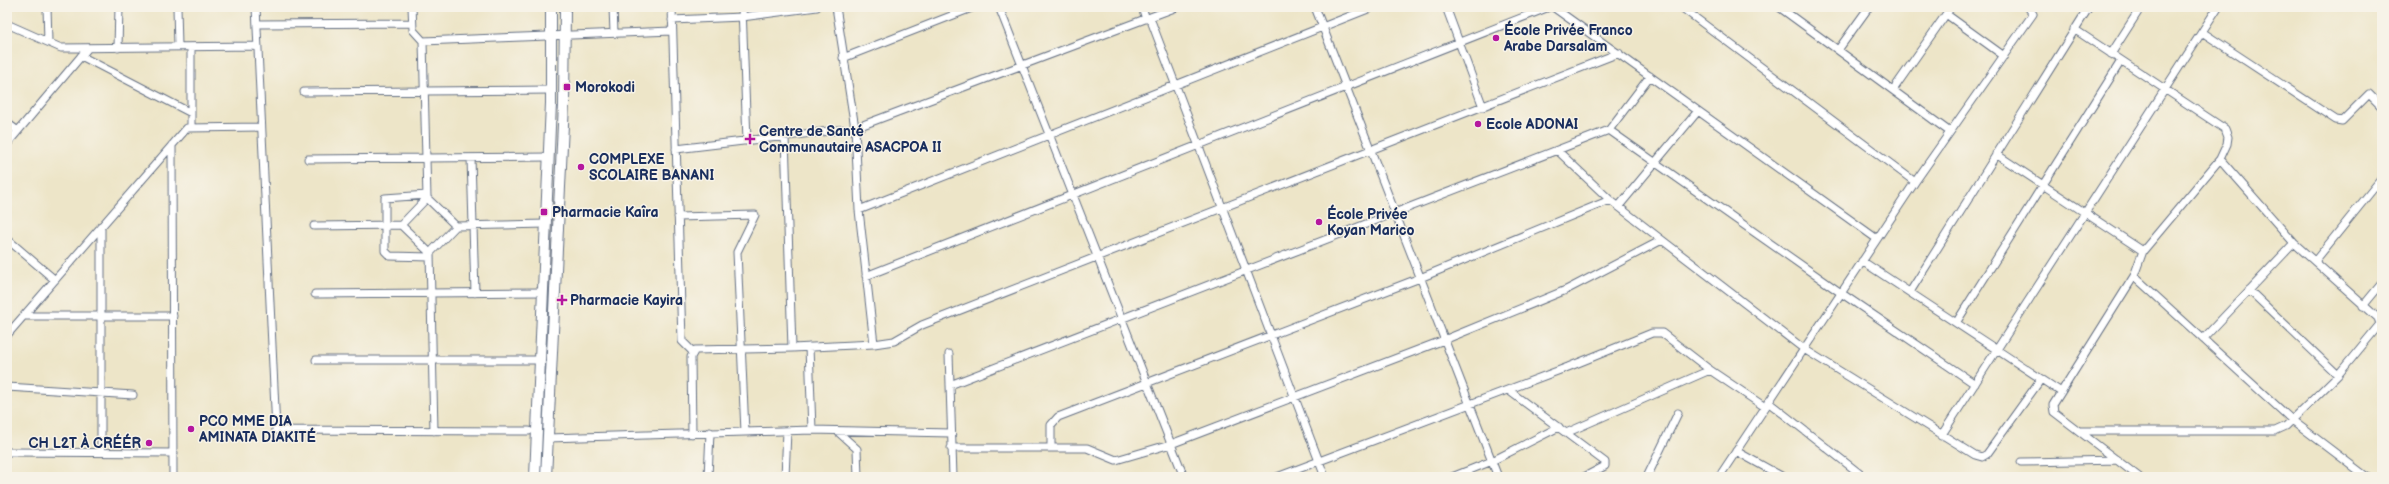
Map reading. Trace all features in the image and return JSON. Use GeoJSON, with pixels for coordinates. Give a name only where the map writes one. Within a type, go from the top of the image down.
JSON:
{"type":"FeatureCollection","features":[{"type":"Feature","properties":{"kind":"street"},"geometry":{"type":"LineString","coordinates":[[47,7],[48,42]]}},
{"type":"Feature","properties":{"kind":"street"},"geometry":{"type":"LineString","coordinates":[[118,48],[119,7]]}},
{"type":"Feature","properties":{"kind":"street"},"geometry":{"type":"LineString","coordinates":[[177,7],[178,47]]}},
{"type":"Feature","properties":{"kind":"street"},"geometry":{"type":"LineString","coordinates":[[256,7],[276,430],[529,431]]}},
{"type":"Feature","properties":{"kind":"street"},"geometry":{"type":"LineString","coordinates":[[412,7],[412,23],[416,36],[423,41],[672,31]]}},
{"type":"Feature","properties":{"kind":"street"},"geometry":{"type":"LineString","coordinates":[[535,477],[551,90],[551,7]]}},
{"type":"Feature","properties":{"kind":"street"},"geometry":{"type":"LineString","coordinates":[[546,477],[564,104],[565,7]]}},
{"type":"Feature","properties":{"kind":"street"},"geometry":{"type":"LineString","coordinates":[[613,7],[614,33]]}},
{"type":"Feature","properties":{"kind":"street"},"geometry":{"type":"LineString","coordinates":[[672,7],[682,341],[693,352],[692,434]]}},
{"type":"Feature","properties":{"kind":"street"},"geometry":{"type":"LineString","coordinates":[[742,7],[747,141]]}},
{"type":"Feature","properties":{"kind":"street"},"geometry":{"type":"LineString","coordinates":[[672,20],[742,17],[817,7]]}},
{"type":"Feature","properties":{"kind":"street"},"geometry":{"type":"LineString","coordinates":[[836,7],[855,128],[860,210],[874,344]]}},
{"type":"Feature","properties":{"kind":"street"},"geometry":{"type":"LineString","coordinates":[[843,58],[974,7]]}},
{"type":"Feature","properties":{"kind":"street"},"geometry":{"type":"LineString","coordinates":[[999,7],[1184,477]]}},
{"type":"Feature","properties":{"kind":"street"},"geometry":{"type":"LineString","coordinates":[[1142,7],[1176,85],[1325,477]]}},
{"type":"Feature","properties":{"kind":"street"},"geometry":{"type":"LineString","coordinates":[[676,149],[855,128],[1177,7]]}},
{"type":"Feature","properties":{"kind":"street"},"geometry":{"type":"LineString","coordinates":[[1315,7],[1498,477]]}},
{"type":"Feature","properties":{"kind":"street"},"geometry":{"type":"LineString","coordinates":[[860,210],[1373,7]]}},
{"type":"Feature","properties":{"kind":"street"},"geometry":{"type":"LineString","coordinates":[[1446,7],[1483,107]]}},
{"type":"Feature","properties":{"kind":"street"},"geometry":{"type":"LineString","coordinates":[[866,276],[1548,7]]}},
{"type":"Feature","properties":{"kind":"street"},"geometry":{"type":"LineString","coordinates":[[1553,7],[1877,239]]}},
{"type":"Feature","properties":{"kind":"street"},"geometry":{"type":"LineString","coordinates":[[1681,7],[1915,182]]}},
{"type":"Feature","properties":{"kind":"street"},"geometry":{"type":"LineString","coordinates":[[1779,7],[1950,132]]}},
{"type":"Feature","properties":{"kind":"street"},"geometry":{"type":"LineString","coordinates":[[1838,50],[1869,7]]}},
{"type":"Feature","properties":{"kind":"street"},"geometry":{"type":"LineString","coordinates":[[1893,90],[1951,7]]}},
{"type":"Feature","properties":{"kind":"street"},"geometry":{"type":"LineString","coordinates":[[1719,477],[1915,182],[2033,14],[2028,7]]}},
{"type":"Feature","properties":{"kind":"street"},"geometry":{"type":"LineString","coordinates":[[1910,292],[2089,7]]}},
{"type":"Feature","properties":{"kind":"street"},"geometry":{"type":"LineString","coordinates":[[2111,54],[2141,7]]}},
{"type":"Feature","properties":{"kind":"street"},"geometry":{"type":"LineString","coordinates":[[1941,436],[2218,7]]}},
{"type":"Feature","properties":{"kind":"street"},"geometry":{"type":"LineString","coordinates":[[1946,14],[2004,56]]}},
{"type":"Feature","properties":{"kind":"street"},"geometry":{"type":"LineString","coordinates":[[257,24],[412,23]]}},
{"type":"Feature","properties":{"kind":"street"},"geometry":{"type":"LineString","coordinates":[[7,24],[61,48],[258,46]]}},
{"type":"Feature","properties":{"kind":"street"},"geometry":{"type":"LineString","coordinates":[[2074,29],[2225,129],[2228,136],[2227,144],[2220,159],[2143,252],[2134,276],[2061,392],[2053,409],[2139,477]]}},
{"type":"Feature","properties":{"kind":"street"},"geometry":{"type":"LineString","coordinates":[[2202,32],[2336,120],[2342,121],[2369,94],[2382,107]]}},
{"type":"Feature","properties":{"kind":"street"},"geometry":{"type":"LineString","coordinates":[[423,41],[427,196],[456,226]]}},
{"type":"Feature","properties":{"kind":"street"},"geometry":{"type":"LineString","coordinates":[[191,47],[191,128]]}},
{"type":"Feature","properties":{"kind":"street"},"geometry":{"type":"LineString","coordinates":[[7,144],[88,48]]}},
{"type":"Feature","properties":{"kind":"street"},"geometry":{"type":"LineString","coordinates":[[693,352],[698,349],[809,348],[874,344],[894,341],[922,326],[1619,53]]}},
{"type":"Feature","properties":{"kind":"street"},"geometry":{"type":"LineString","coordinates":[[81,56],[191,113]]}},
{"type":"Feature","properties":{"kind":"street"},"geometry":{"type":"LineString","coordinates":[[1956,323],[2121,61]]}},
{"type":"Feature","properties":{"kind":"street"},"geometry":{"type":"LineString","coordinates":[[950,385],[1609,130],[1650,76]]}},
{"type":"Feature","properties":{"kind":"street"},"geometry":{"type":"LineString","coordinates":[[304,92],[551,90]]}},
{"type":"Feature","properties":{"kind":"street"},"geometry":{"type":"LineString","coordinates":[[1619,206],[1656,164],[1698,111]]}},
{"type":"Feature","properties":{"kind":"street"},"geometry":{"type":"LineString","coordinates":[[7,122],[18,131]]}},
{"type":"Feature","properties":{"kind":"street"},"geometry":{"type":"LineString","coordinates":[[9,330],[24,316],[187,128],[261,126]]}},
{"type":"Feature","properties":{"kind":"street"},"geometry":{"type":"LineString","coordinates":[[1609,130],[1841,293],[1975,384]]}},
{"type":"Feature","properties":{"kind":"street"},"geometry":{"type":"LineString","coordinates":[[785,137],[792,348]]}},
{"type":"Feature","properties":{"kind":"street"},"geometry":{"type":"LineString","coordinates":[[172,145],[173,477]]}},
{"type":"Feature","properties":{"kind":"street"},"geometry":{"type":"LineString","coordinates":[[1558,151],[1610,200],[1804,349],[1975,456],[1982,457],[1987,454],[2041,379]]}},
{"type":"Feature","properties":{"kind":"street"},"geometry":{"type":"LineString","coordinates":[[1996,154],[2143,252]]}},
{"type":"Feature","properties":{"kind":"street"},"geometry":{"type":"LineString","coordinates":[[308,159],[548,157]]}},
{"type":"Feature","properties":{"kind":"street"},"geometry":{"type":"LineString","coordinates":[[471,158],[475,293]]}},
{"type":"Feature","properties":{"kind":"street"},"geometry":{"type":"LineString","coordinates":[[2080,431],[2275,431],[2286,426],[2338,375],[2380,324],[2378,318],[2294,243],[2220,159]]}},
{"type":"Feature","properties":{"kind":"street"},"geometry":{"type":"LineString","coordinates":[[2315,262],[2382,178]]}},
{"type":"Feature","properties":{"kind":"street"},"geometry":{"type":"LineString","coordinates":[[427,196],[385,198],[385,250],[388,255],[430,255],[456,226],[546,224]]}},
{"type":"Feature","properties":{"kind":"street"},"geometry":{"type":"LineString","coordinates":[[314,226],[401,225],[427,196]]}},
{"type":"Feature","properties":{"kind":"street"},"geometry":{"type":"LineString","coordinates":[[1051,448],[1051,425],[1058,417],[1420,278],[1610,200]]}},
{"type":"Feature","properties":{"kind":"street"},"geometry":{"type":"LineString","coordinates":[[678,217],[755,215],[737,252],[745,432]]}},
{"type":"Feature","properties":{"kind":"street"},"geometry":{"type":"LineString","coordinates":[[401,225],[430,255],[434,431]]}},
{"type":"Feature","properties":{"kind":"street"},"geometry":{"type":"LineString","coordinates":[[101,226],[101,452]]}},
{"type":"Feature","properties":{"kind":"street"},"geometry":{"type":"LineString","coordinates":[[7,239],[55,280]]}},
{"type":"Feature","properties":{"kind":"street"},"geometry":{"type":"LineString","coordinates":[[952,448],[1087,448],[1116,460],[1171,444],[1444,340],[1566,290],[1662,240]]}},
{"type":"Feature","properties":{"kind":"street"},"geometry":{"type":"LineString","coordinates":[[2203,339],[2294,243]]}},
{"type":"Feature","properties":{"kind":"street"},"geometry":{"type":"LineString","coordinates":[[1862,261],[2061,392]]}},
{"type":"Feature","properties":{"kind":"street"},"geometry":{"type":"LineString","coordinates":[[2134,276],[2292,420],[2366,477]]}},
{"type":"Feature","properties":{"kind":"street"},"geometry":{"type":"LineString","coordinates":[[2363,306],[2382,283]]}},
{"type":"Feature","properties":{"kind":"street"},"geometry":{"type":"LineString","coordinates":[[2249,290],[2338,375]]}},
{"type":"Feature","properties":{"kind":"street"},"geometry":{"type":"LineString","coordinates":[[315,294],[543,292]]}},
{"type":"Feature","properties":{"kind":"street"},"geometry":{"type":"LineString","coordinates":[[24,316],[173,316]]}},
{"type":"Feature","properties":{"kind":"street"},"geometry":{"type":"LineString","coordinates":[[1277,477],[1508,390],[1652,333],[1662,333],[1710,370],[1766,405],[1864,477]]}},
{"type":"Feature","properties":{"kind":"street"},"geometry":{"type":"LineString","coordinates":[[809,348],[812,430]]}},
{"type":"Feature","properties":{"kind":"street"},"geometry":{"type":"LineString","coordinates":[[949,354],[953,477]]}},
{"type":"Feature","properties":{"kind":"street"},"geometry":{"type":"LineString","coordinates":[[316,360],[540,360]]}},
{"type":"Feature","properties":{"kind":"street"},"geometry":{"type":"LineString","coordinates":[[1566,433],[1710,370]]}},
{"type":"Feature","properties":{"kind":"street"},"geometry":{"type":"LineString","coordinates":[[7,387],[133,396]]}},
{"type":"Feature","properties":{"kind":"street"},"geometry":{"type":"LineString","coordinates":[[1508,390],[1605,462],[1605,466],[1584,477]]}},
{"type":"Feature","properties":{"kind":"street"},"geometry":{"type":"LineString","coordinates":[[1647,477],[1678,413]]}},
{"type":"Feature","properties":{"kind":"street"},"geometry":{"type":"LineString","coordinates":[[1452,477],[1492,461],[1559,427]]}},
{"type":"Feature","properties":{"kind":"street"},"geometry":{"type":"LineString","coordinates":[[548,438],[812,430],[951,432]]}},
{"type":"Feature","properties":{"kind":"street"},"geometry":{"type":"LineString","coordinates":[[785,477],[787,431]]}},
{"type":"Feature","properties":{"kind":"street"},"geometry":{"type":"LineString","coordinates":[[837,431],[858,449],[858,477]]}},
{"type":"Feature","properties":{"kind":"street"},"geometry":{"type":"LineString","coordinates":[[708,477],[710,432]]}},
{"type":"Feature","properties":{"kind":"street"},"geometry":{"type":"LineString","coordinates":[[1736,451],[1783,477]]}},
{"type":"Feature","properties":{"kind":"street"},"geometry":{"type":"LineString","coordinates":[[7,452],[174,453]]}},
{"type":"Feature","properties":{"kind":"street"},"geometry":{"type":"LineString","coordinates":[[2021,462],[2118,460]]}},
{"type":"Feature","properties":{"kind":"place","name":"École Privée Franco Arabe Darsalam"},"geometry":{"type":"Point","coordinates":[1496,38]}},
{"type":"Feature","properties":{"kind":"place","name":"Morokodi"},"geometry":{"type":"Point","coordinates":[567,87]}},
{"type":"Feature","properties":{"kind":"place","name":"Ecole ADONAI"},"geometry":{"type":"Point","coordinates":[1478,124]}},
{"type":"Feature","properties":{"kind":"place","name":"Centre de Santé Communautaire ASACPOA II"},"geometry":{"type":"Point","coordinates":[750,139]}},
{"type":"Feature","properties":{"kind":"place","name":"COMPLEXE SCOLAIRE BANANI"},"geometry":{"type":"Point","coordinates":[581,167]}},
{"type":"Feature","properties":{"kind":"place","name":"Pharmacie Kaîra"},"geometry":{"type":"Point","coordinates":[544,212]}},
{"type":"Feature","properties":{"kind":"place","name":"École Privée Koyan Marico"},"geometry":{"type":"Point","coordinates":[1319,222]}},
{"type":"Feature","properties":{"kind":"place","name":"Pharmacie Kayira"},"geometry":{"type":"Point","coordinates":[562,300]}},
{"type":"Feature","properties":{"kind":"place","name":"PCO MME DIA AMINATA DIAKITÉ"},"geometry":{"type":"Point","coordinates":[191,429]}},
{"type":"Feature","properties":{"kind":"place","name":"CH L2T À CRÉÉR"},"geometry":{"type":"Point","coordinates":[149,443]}}]}
